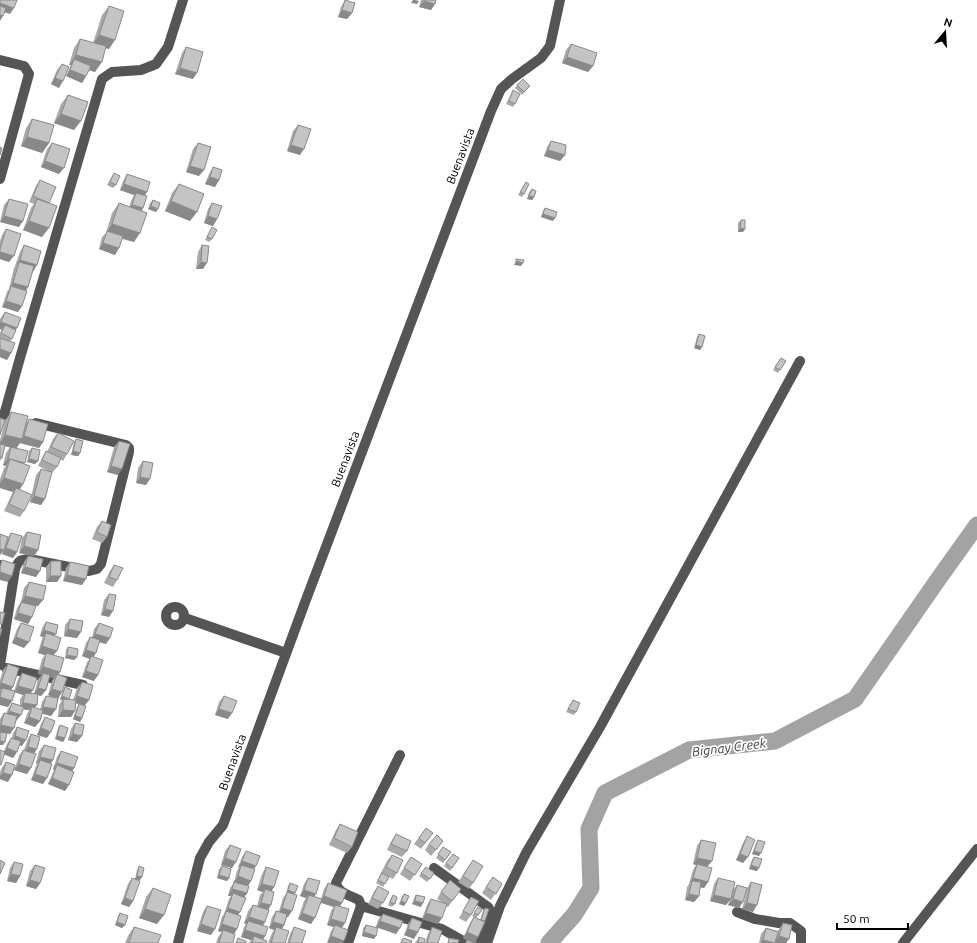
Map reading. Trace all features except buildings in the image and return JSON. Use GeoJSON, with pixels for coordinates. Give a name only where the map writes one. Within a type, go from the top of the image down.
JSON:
{"type":"FeatureCollection","features":[{"type":"Feature","properties":{"kind":"street"},"geometry":{"type":"LineString","coordinates":[[6,416],[20,358],[102,79],[112,72],[141,70],[156,64],[168,47],[183,0]]}},
{"type":"Feature","properties":{"kind":"street","name":"Buenavista"},"geometry":{"type":"LineString","coordinates":[[178,943],[200,858],[223,825],[286,653],[490,111],[501,89],[541,58],[550,46],[560,0]]}},
{"type":"Feature","properties":{"kind":"street"},"geometry":{"type":"LineString","coordinates":[[0,60],[24,66],[29,74],[0,179]]}},
{"type":"Feature","properties":{"kind":"street"},"geometry":{"type":"LineString","coordinates":[[487,943],[500,906],[526,853],[600,727],[800,361]]}},
{"type":"Feature","properties":{"kind":"street"},"geometry":{"type":"LineString","coordinates":[[27,421],[126,446],[129,448],[130,452],[101,564],[97,569],[89,571],[28,559],[18,562],[16,569],[0,666],[83,685]]}},
{"type":"Feature","properties":{"kind":"street"},"geometry":{"type":"LineString","coordinates":[[0,565],[16,569]]}},
{"type":"Feature","properties":{"kind":"street"},"geometry":{"type":"LineString","coordinates":[[185,618],[286,653]]}},
{"type":"Feature","properties":{"kind":"street"},"geometry":{"type":"LineString","coordinates":[[348,943],[362,906],[359,900],[340,891],[336,883],[400,755]]}},
{"type":"Feature","properties":{"kind":"street"},"geometry":{"type":"LineString","coordinates":[[903,943],[977,850]]}},
{"type":"Feature","properties":{"kind":"street"},"geometry":{"type":"LineString","coordinates":[[434,868],[490,910],[490,914],[479,943]]}},
{"type":"Feature","properties":{"kind":"street"},"geometry":{"type":"LineString","coordinates":[[362,906],[442,929],[467,943]]}},
{"type":"Feature","properties":{"kind":"street"},"geometry":{"type":"LineString","coordinates":[[737,912],[755,919],[779,923],[790,923],[800,931],[801,943]]}},
{"type":"Feature","properties":{"kind":"waterway","name":"Bignay Creek"},"geometry":{"type":"LineString","coordinates":[[549,943],[574,915],[591,888],[589,829],[605,793],[689,750],[775,741],[855,699],[977,525]]}}]}
